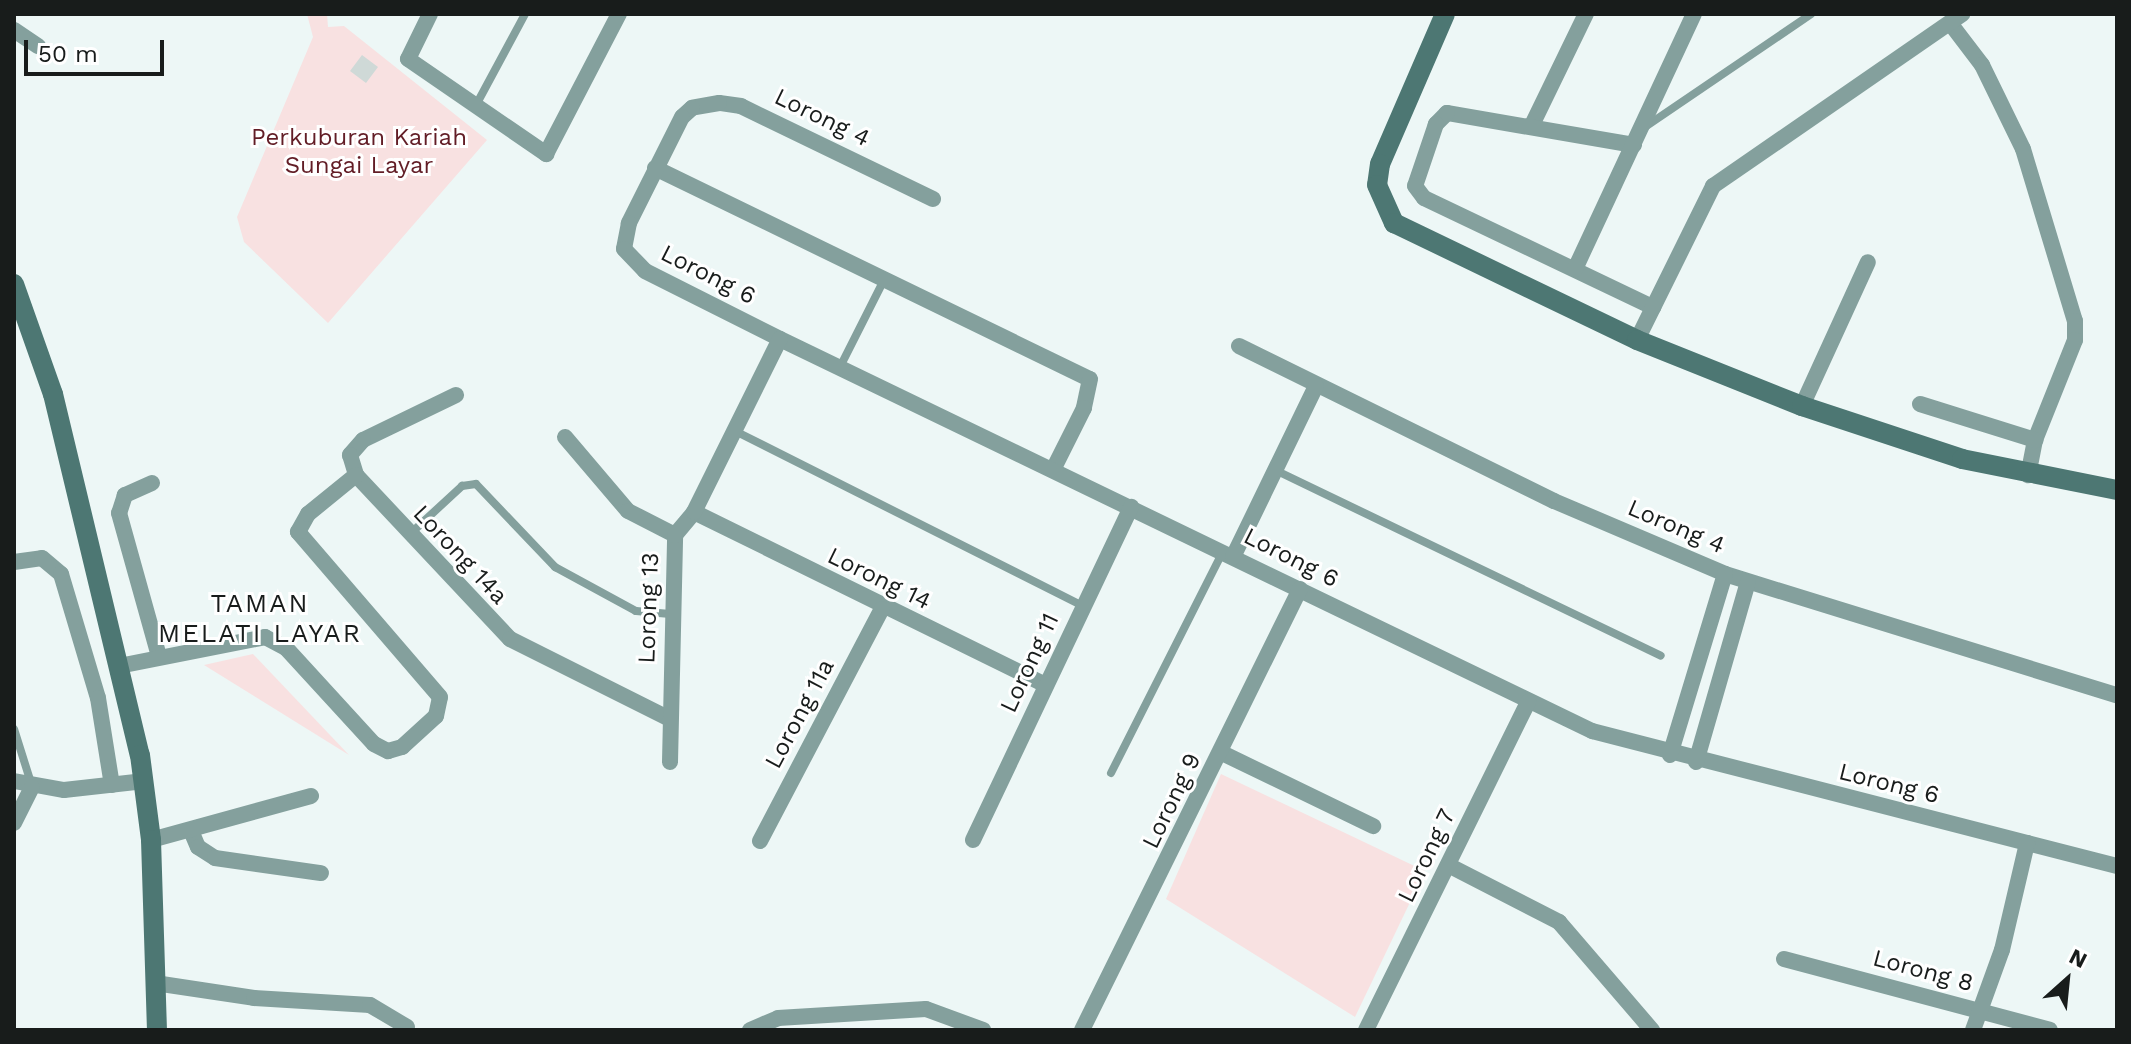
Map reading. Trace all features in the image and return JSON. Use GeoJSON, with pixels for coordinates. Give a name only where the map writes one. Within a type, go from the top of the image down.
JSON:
{"type":"FeatureCollection","features":[{"type":"Feature","properties":{"kind":"street"},"geometry":{"type":"LineString","coordinates":[[430,14],[408,59],[546,154],[619,14]]}},
{"type":"Feature","properties":{"kind":"street"},"geometry":{"type":"LineString","coordinates":[[1532,125],[1586,14]]}},
{"type":"Feature","properties":{"kind":"street"},"geometry":{"type":"LineString","coordinates":[[1575,269],[1645,127],[1694,14]]}},
{"type":"Feature","properties":{"kind":"street"},"geometry":{"type":"LineString","coordinates":[[1441,16],[1380,164],[1382,206],[1419,238],[1637,340],[1802,406],[2028,475],[2117,490]]}},
{"type":"Feature","properties":{"kind":"street"},"geometry":{"type":"LineString","coordinates":[[1637,340],[1713,186],[1956,18],[2023,149],[2075,321],[2075,340],[2035,440],[2028,475]]}},
{"type":"Feature","properties":{"kind":"street"},"geometry":{"type":"LineString","coordinates":[[14,30],[38,46]]}},
{"type":"Feature","properties":{"kind":"street","name":"Lorong 4"},"geometry":{"type":"LineString","coordinates":[[686,111],[719,103],[741,106],[933,199]]}},
{"type":"Feature","properties":{"kind":"street","name":"Lorong 6"},"geometry":{"type":"LineString","coordinates":[[686,111],[655,168],[623,238],[631,261],[780,339],[1528,702],[1670,755],[2117,866]]}},
{"type":"Feature","properties":{"kind":"street"},"geometry":{"type":"LineString","coordinates":[[1634,145],[1532,125],[1447,113],[1430,136],[1415,186],[1424,198],[1653,307]]}},
{"type":"Feature","properties":{"kind":"street"},"geometry":{"type":"LineString","coordinates":[[655,168],[1090,379],[1084,408],[1053,470]]}},
{"type":"Feature","properties":{"kind":"street"},"geometry":{"type":"LineString","coordinates":[[1802,406],[1868,262]]}},
{"type":"Feature","properties":{"kind":"street"},"geometry":{"type":"LineString","coordinates":[[14,284],[53,394],[144,781],[151,840],[157,1030]]}},
{"type":"Feature","properties":{"kind":"street","name":"Lorong 13"},"geometry":{"type":"LineString","coordinates":[[670,762],[675,535],[694,512],[780,339]]}},
{"type":"Feature","properties":{"kind":"street","name":"Lorong 4"},"geometry":{"type":"LineString","coordinates":[[1239,346],[1316,386],[1725,574],[2117,695]]}},
{"type":"Feature","properties":{"kind":"street"},"geometry":{"type":"LineString","coordinates":[[1228,554],[1275,470],[1316,386]]}},
{"type":"Feature","properties":{"kind":"street"},"geometry":{"type":"LineString","coordinates":[[119,666],[254,636],[277,641],[374,744],[388,751],[402,747],[436,716],[440,697],[298,532],[308,514],[356,475],[350,455],[363,440],[456,395]]}},
{"type":"Feature","properties":{"kind":"street"},"geometry":{"type":"LineString","coordinates":[[1920,404],[2035,440]]}},
{"type":"Feature","properties":{"kind":"street"},"geometry":{"type":"LineString","coordinates":[[565,437],[628,511],[675,535]]}},
{"type":"Feature","properties":{"kind":"street","name":"Lorong 14a"},"geometry":{"type":"LineString","coordinates":[[356,475],[409,535],[510,639],[670,719]]}},
{"type":"Feature","properties":{"kind":"street"},"geometry":{"type":"LineString","coordinates":[[152,483],[125,495],[119,513],[159,656]]}},
{"type":"Feature","properties":{"kind":"street","name":"Lorong 11"},"geometry":{"type":"LineString","coordinates":[[973,840],[1131,507]]}},
{"type":"Feature","properties":{"kind":"street","name":"Lorong 14"},"geometry":{"type":"LineString","coordinates":[[694,512],[882,609],[1045,685]]}},
{"type":"Feature","properties":{"kind":"street"},"geometry":{"type":"LineString","coordinates":[[14,562],[42,558],[61,574],[98,698],[112,785]]}},
{"type":"Feature","properties":{"kind":"street"},"geometry":{"type":"LineString","coordinates":[[1670,755],[1725,574]]}},
{"type":"Feature","properties":{"kind":"street"},"geometry":{"type":"LineString","coordinates":[[1696,762],[1748,582]]}},
{"type":"Feature","properties":{"kind":"street","name":"Lorong 9"},"geometry":{"type":"LineString","coordinates":[[1082,1030],[1222,753],[1300,589]]}},
{"type":"Feature","properties":{"kind":"street","name":"Lorong 11a"},"geometry":{"type":"LineString","coordinates":[[760,841],[882,609]]}},
{"type":"Feature","properties":{"kind":"street","name":"Lorong 7"},"geometry":{"type":"LineString","coordinates":[[1366,1030],[1450,866],[1528,702]]}},
{"type":"Feature","properties":{"kind":"street"},"geometry":{"type":"LineString","coordinates":[[1222,753],[1373,826]]}},
{"type":"Feature","properties":{"kind":"street"},"geometry":{"type":"LineString","coordinates":[[14,781],[32,787],[144,781]]}},
{"type":"Feature","properties":{"kind":"street"},"geometry":{"type":"LineString","coordinates":[[14,823],[32,787]]}},
{"type":"Feature","properties":{"kind":"street"},"geometry":{"type":"LineString","coordinates":[[151,840],[192,833],[240,813],[311,796]]}},
{"type":"Feature","properties":{"kind":"street"},"geometry":{"type":"LineString","coordinates":[[192,833],[198,847],[215,858],[321,873]]}},
{"type":"Feature","properties":{"kind":"street"},"geometry":{"type":"LineString","coordinates":[[1973,1030],[1981,1011],[2027,843]]}},
{"type":"Feature","properties":{"kind":"street"},"geometry":{"type":"LineString","coordinates":[[1450,866],[1559,922],[1652,1030]]}},
{"type":"Feature","properties":{"kind":"street","name":"Lorong 8"},"geometry":{"type":"LineString","coordinates":[[1784,959],[2050,1030]]}},
{"type":"Feature","properties":{"kind":"street"},"geometry":{"type":"LineString","coordinates":[[155,983],[254,998],[370,1005],[407,1027]]}},
{"type":"Feature","properties":{"kind":"street"},"geometry":{"type":"LineString","coordinates":[[750,1030],[778,1018],[926,1009],[983,1030]]}},
{"type":"Feature","properties":{"kind":"lane"},"geometry":{"type":"LineString","coordinates":[[475,108],[525,14]]}},
{"type":"Feature","properties":{"kind":"lane"},"geometry":{"type":"LineString","coordinates":[[1645,127],[1811,14]]}},
{"type":"Feature","properties":{"kind":"lane"},"geometry":{"type":"LineString","coordinates":[[840,367],[884,280]]}},
{"type":"Feature","properties":{"kind":"lane"},"geometry":{"type":"LineString","coordinates":[[735,431],[1083,606]]}},
{"type":"Feature","properties":{"kind":"lane"},"geometry":{"type":"LineString","coordinates":[[1275,470],[1661,656]]}},
{"type":"Feature","properties":{"kind":"lane"},"geometry":{"type":"LineString","coordinates":[[409,535],[462,486],[476,484],[555,567],[636,611],[673,614]]}},
{"type":"Feature","properties":{"kind":"lane"},"geometry":{"type":"LineString","coordinates":[[1111,773],[1228,554]]}},
{"type":"Feature","properties":{"kind":"lane"},"geometry":{"type":"LineString","coordinates":[[14,729],[32,787]]}},
{"type":"Feature","properties":{"kind":"green space","name":"Perkuburan Kariah Sungai Layar"},"geometry":{"type":"Polygon","coordinates":[[[307,14],[327,14],[328,27],[344,26],[487,140],[328,323],[244,242],[237,217],[313,37],[307,14]]]}},
{"type":"Feature","properties":{"kind":"green space"},"geometry":{"type":"Polygon","coordinates":[[[253,654],[349,755],[204,665],[253,654]]]}},
{"type":"Feature","properties":{"kind":"green space"},"geometry":{"type":"Polygon","coordinates":[[[1221,774],[1425,871],[1355,1017],[1166,899],[1221,774]]]}},
{"type":"Feature","properties":{"kind":"building"},"geometry":{"type":"Polygon","coordinates":[[[362,55],[378,67],[366,83],[350,71],[362,55]]]}},
{"type":"Feature","properties":{"kind":"district","name":"TAMAN MELATI LAYAR"},"geometry":{"type":"Point","coordinates":[260,619]}}]}
